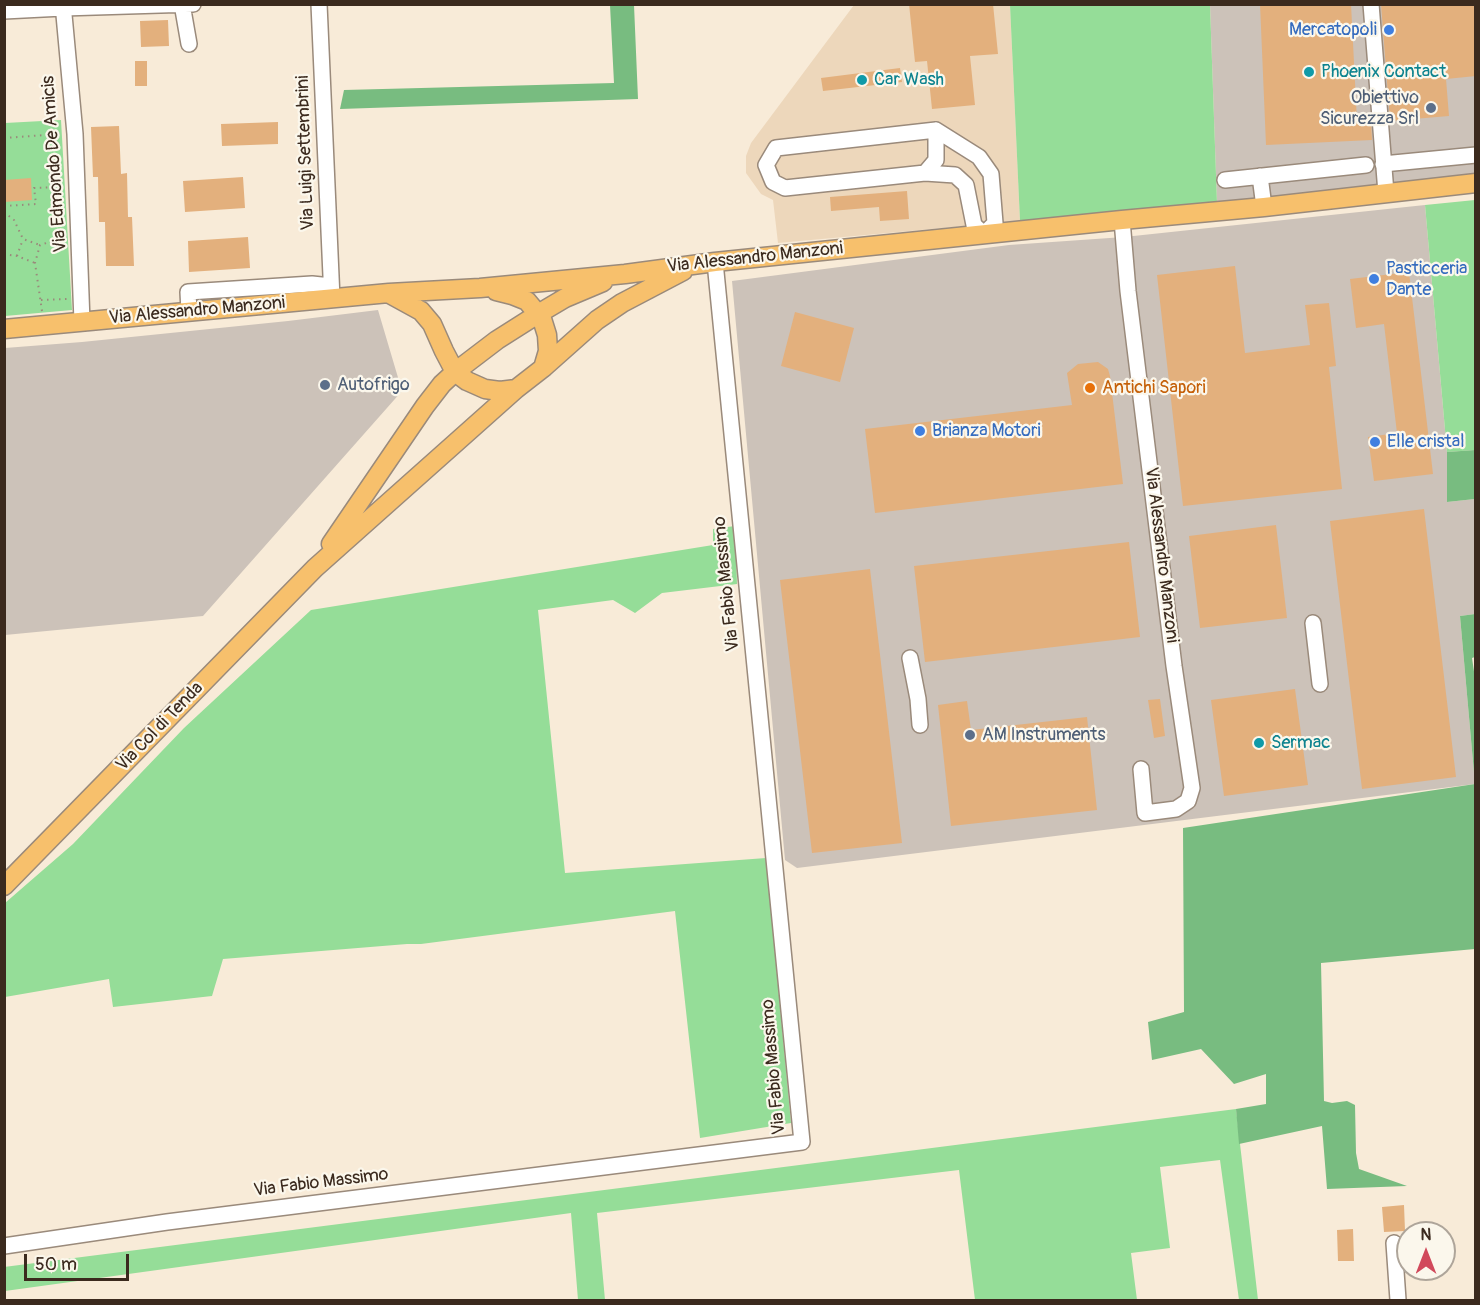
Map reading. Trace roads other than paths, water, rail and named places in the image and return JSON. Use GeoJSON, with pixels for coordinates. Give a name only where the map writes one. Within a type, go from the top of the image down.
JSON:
{"type":"FeatureCollection","features":[{"type":"Feature","properties":{"kind":"main road","name":"Via Alessandro Manzoni"},"geometry":{"type":"LineString","coordinates":[[4,329],[189,312],[332,292],[388,293],[480,288],[625,274],[707,263],[1264,207],[1476,183]]}},
{"type":"Feature","properties":{"kind":"main road","name":"Via Col di Tenda"},"geometry":{"type":"LineString","coordinates":[[4,886],[315,568],[516,389],[597,320],[622,303],[707,263]]}},
{"type":"Feature","properties":{"kind":"main road","name":"Via Col di Tenda"},"geometry":{"type":"LineString","coordinates":[[315,568],[442,384],[497,340],[538,314],[581,291],[625,274]]}},
{"type":"Feature","properties":{"kind":"main road"},"geometry":{"type":"LineString","coordinates":[[480,288],[512,295],[526,301],[542,319],[547,335],[548,351],[543,368]]}},
{"type":"Feature","properties":{"kind":"main road"},"geometry":{"type":"LineString","coordinates":[[388,293],[421,311],[432,324],[455,372],[467,381],[485,389],[500,391],[516,389]]}},
{"type":"Feature","properties":{"kind":"street"},"geometry":{"type":"LineString","coordinates":[[4,11],[63,6],[193,4]]}},
{"type":"Feature","properties":{"kind":"street","name":"Via Luigi Settembrini"},"geometry":{"type":"LineString","coordinates":[[319,4],[332,292]]}},
{"type":"Feature","properties":{"kind":"street"},"geometry":{"type":"LineString","coordinates":[[1371,4],[1386,193]]}},
{"type":"Feature","properties":{"kind":"street"},"geometry":{"type":"LineString","coordinates":[[182,5],[189,44]]}},
{"type":"Feature","properties":{"kind":"street","name":"Via Edmondo De Amicis"},"geometry":{"type":"LineString","coordinates":[[63,6],[75,134],[82,322]]}},
{"type":"Feature","properties":{"kind":"street"},"geometry":{"type":"LineString","coordinates":[[925,173],[936,160],[936,130]]}},
{"type":"Feature","properties":{"kind":"street"},"geometry":{"type":"LineString","coordinates":[[936,130],[979,157],[991,174],[995,223],[984,234],[974,225],[966,185],[955,175],[925,173],[785,188],[773,182],[766,165],[776,148],[936,130]]}},
{"type":"Feature","properties":{"kind":"street"},"geometry":{"type":"LineString","coordinates":[[1383,164],[1476,155]]}},
{"type":"Feature","properties":{"kind":"street"},"geometry":{"type":"LineString","coordinates":[[1225,180],[1366,165]]}},
{"type":"Feature","properties":{"kind":"street"},"geometry":{"type":"LineString","coordinates":[[1260,176],[1264,207]]}},
{"type":"Feature","properties":{"kind":"street","name":"Via Alessandro Manzoni"},"geometry":{"type":"LineString","coordinates":[[1122,220],[1128,291],[1171,642],[1192,788],[1188,801],[1176,809],[1145,813],[1141,769]]}},
{"type":"Feature","properties":{"kind":"street","name":"Via Fabio Massimo"},"geometry":{"type":"LineString","coordinates":[[4,1246],[167,1222],[802,1142],[707,263]]}},
{"type":"Feature","properties":{"kind":"street"},"geometry":{"type":"LineString","coordinates":[[1313,623],[1320,684]]}},
{"type":"Feature","properties":{"kind":"street"},"geometry":{"type":"LineString","coordinates":[[910,658],[918,699],[920,725]]}},
{"type":"Feature","properties":{"kind":"street"},"geometry":{"type":"LineString","coordinates":[[1394,1243],[1398,1300]]}},
{"type":"Feature","properties":{"kind":"place","name":"Mercatopoli"},"geometry":{"type":"Point","coordinates":[1389,30]}},
{"type":"Feature","properties":{"kind":"place","name":"Phoenix Contact"},"geometry":{"type":"Point","coordinates":[1309,72]}},
{"type":"Feature","properties":{"kind":"place","name":"Car Wash"},"geometry":{"type":"Point","coordinates":[862,80]}},
{"type":"Feature","properties":{"kind":"place","name":"Obiettivo Sicurezza Srl"},"geometry":{"type":"Point","coordinates":[1431,108]}},
{"type":"Feature","properties":{"kind":"place","name":"Pasticceria Dante"},"geometry":{"type":"Point","coordinates":[1374,279]}},
{"type":"Feature","properties":{"kind":"place","name":"Autofrigo"},"geometry":{"type":"Point","coordinates":[325,385]}},
{"type":"Feature","properties":{"kind":"place","name":"Antichi Sapori"},"geometry":{"type":"Point","coordinates":[1090,388]}},
{"type":"Feature","properties":{"kind":"place","name":"Brianza Motori"},"geometry":{"type":"Point","coordinates":[920,431]}},
{"type":"Feature","properties":{"kind":"place","name":"Elle cristal"},"geometry":{"type":"Point","coordinates":[1375,442]}},
{"type":"Feature","properties":{"kind":"place","name":"AM Instruments"},"geometry":{"type":"Point","coordinates":[970,735]}},
{"type":"Feature","properties":{"kind":"place","name":"Sermac"},"geometry":{"type":"Point","coordinates":[1259,743]}}]}
